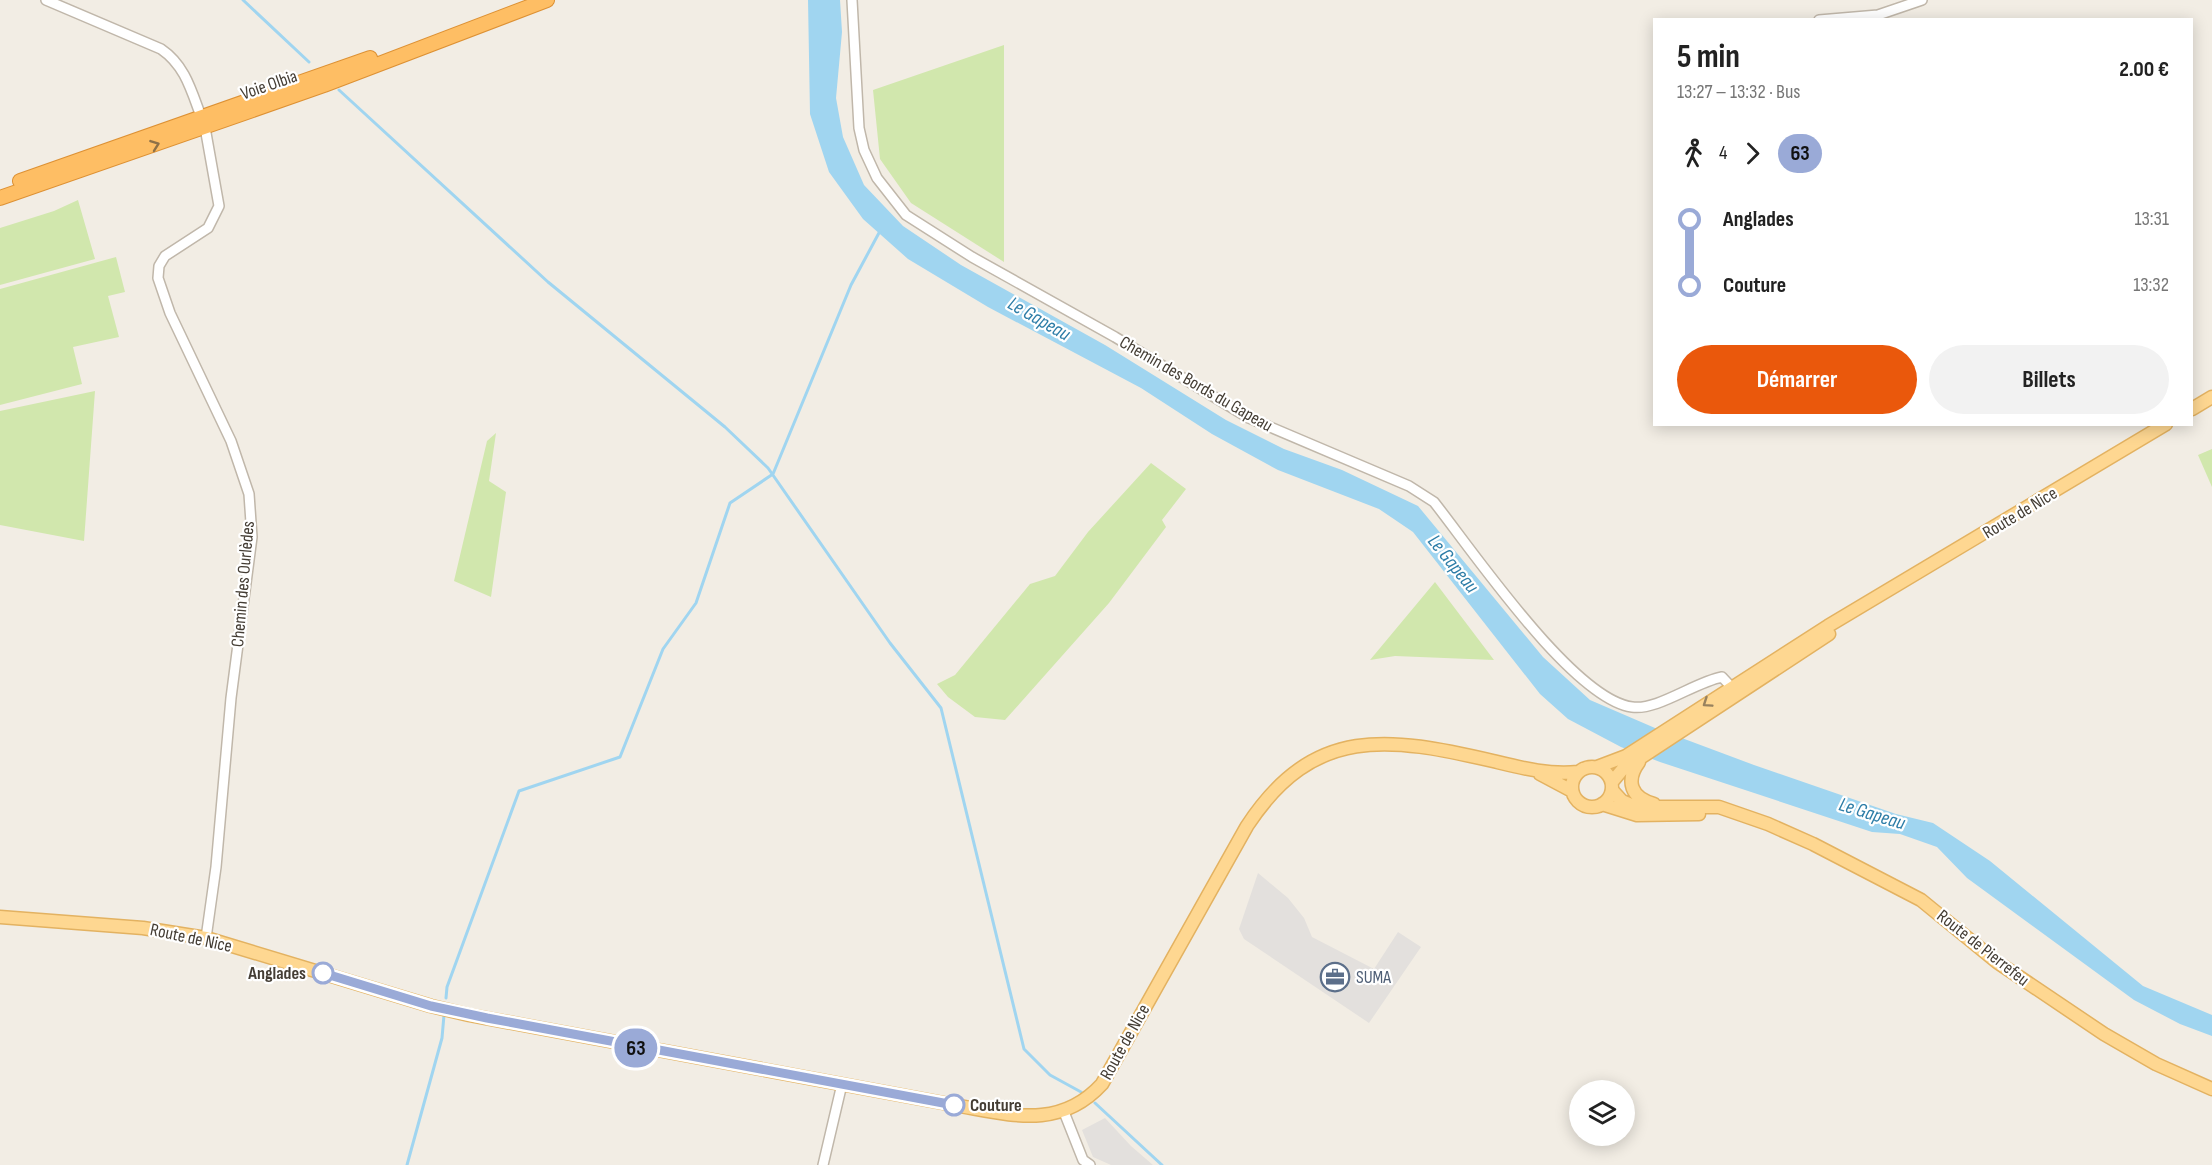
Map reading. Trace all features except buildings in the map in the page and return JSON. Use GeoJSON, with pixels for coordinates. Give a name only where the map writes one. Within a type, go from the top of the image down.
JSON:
{"type":"FeatureCollection","features":[{"type":"Feature","properties":{"kind":"highway","name":"Voie Olbia"},"geometry":{"type":"LineString","coordinates":[[0,188],[422,40],[527,0]]}},
{"type":"Feature","properties":{"kind":"highway","name":"Voie Olbia"},"geometry":{"type":"LineString","coordinates":[[0,198],[324,85],[547,0]]}},
{"type":"Feature","properties":{"kind":"main road"},"geometry":{"type":"LineString","coordinates":[[2193,408],[2212,397]]}},
{"type":"Feature","properties":{"kind":"main road","name":"Route de Nice"},"geometry":{"type":"LineString","coordinates":[[1873,601],[2163,426]]}},
{"type":"Feature","properties":{"kind":"main road"},"geometry":{"type":"LineString","coordinates":[[1602,804],[1622,770],[1640,760],[1734,689],[1828,626],[1873,601]]}},
{"type":"Feature","properties":{"kind":"main road"},"geometry":{"type":"LineString","coordinates":[[1536,772],[1578,772],[1626,756],[1686,723],[1833,632],[1873,601]]}},
{"type":"Feature","properties":{"kind":"main road","name":"Route de Nice"},"geometry":{"type":"LineString","coordinates":[[0,917],[143,928],[206,938],[431,1006],[637,1048],[1014,1115],[1048,1116],[1064,1112],[1090,1098],[1102,1084],[1247,826],[1274,792],[1306,765],[1342,750],[1378,742],[1415,745],[1536,772]]}},
{"type":"Feature","properties":{"kind":"main road"},"geometry":{"type":"LineString","coordinates":[[1640,760],[1630,778],[1631,788],[1638,798],[1661,806]]}},
{"type":"Feature","properties":{"kind":"main road"},"geometry":{"type":"LineString","coordinates":[[1597,767],[1606,773],[1612,786],[1627,804],[1719,807],[1749,817]]}},
{"type":"Feature","properties":{"kind":"main road"},"geometry":{"type":"LineString","coordinates":[[1536,772],[1572,791]]}},
{"type":"Feature","properties":{"kind":"main road"},"geometry":{"type":"LineString","coordinates":[[1578,772],[1572,781],[1572,791],[1576,800],[1586,806],[1602,804],[1637,815],[1706,814],[1749,817]]}},
{"type":"Feature","properties":{"kind":"main road","name":"Route de Pierrefeu"},"geometry":{"type":"LineString","coordinates":[[1749,817],[1813,844],[1921,900],[1997,962],[2104,1034],[2156,1064],[2212,1089]]}},
{"type":"Feature","properties":{"kind":"street"},"geometry":{"type":"LineString","coordinates":[[46,0],[161,49],[182,67],[199,111]]}},
{"type":"Feature","properties":{"kind":"street","name":"Chemin des Bords du Gapeau"},"geometry":{"type":"LineString","coordinates":[[852,0],[860,128],[864,150],[877,178],[906,215],[972,257],[1115,337],[1250,418],[1409,486],[1434,502],[1548,648],[1579,677],[1608,699],[1632,707],[1647,706],[1709,679],[1722,677],[1734,689]]}},
{"type":"Feature","properties":{"kind":"street"},"geometry":{"type":"LineString","coordinates":[[1843,18],[1878,15],[1922,0]]}},
{"type":"Feature","properties":{"kind":"street","name":"Chemin des Ourlèdes"},"geometry":{"type":"LineString","coordinates":[[206,133],[219,198],[217,212],[208,228],[165,256],[159,266],[158,278],[170,313],[231,441],[249,494],[252,537],[231,698],[216,867],[206,938]]}},
{"type":"Feature","properties":{"kind":"street"},"geometry":{"type":"LineString","coordinates":[[823,1165],[842,1084]]}},
{"type":"Feature","properties":{"kind":"street"},"geometry":{"type":"LineString","coordinates":[[1064,1112],[1083,1160],[1090,1165]]}},
{"type":"Feature","properties":{"kind":"green space"},"geometry":{"type":"Polygon","coordinates":[[[1004,45],[1004,262],[911,203],[880,159],[873,90],[1004,45]]]}},
{"type":"Feature","properties":{"kind":"green space"},"geometry":{"type":"Polygon","coordinates":[[[78,200],[95,259],[0,285],[0,228],[54,211],[78,200]]]}},
{"type":"Feature","properties":{"kind":"green space"},"geometry":{"type":"Polygon","coordinates":[[[116,257],[125,292],[108,296],[119,337],[73,347],[82,384],[0,405],[0,289],[116,257]]]}},
{"type":"Feature","properties":{"kind":"green space"},"geometry":{"type":"Polygon","coordinates":[[[95,391],[84,541],[0,525],[0,411],[95,391]]]}},
{"type":"Feature","properties":{"kind":"green space"},"geometry":{"type":"Polygon","coordinates":[[[496,433],[489,481],[506,492],[491,597],[454,581],[487,441],[496,433]]]}},
{"type":"Feature","properties":{"kind":"green space"},"geometry":{"type":"Polygon","coordinates":[[[2212,449],[2212,487],[2198,455],[2212,449]]]}},
{"type":"Feature","properties":{"kind":"green space"},"geometry":{"type":"Polygon","coordinates":[[[1151,463],[1186,489],[1162,520],[1166,527],[1109,603],[1005,720],[975,717],[948,697],[937,684],[955,675],[1030,584],[1055,576],[1088,532],[1151,463]]]}},
{"type":"Feature","properties":{"kind":"green space"},"geometry":{"type":"Polygon","coordinates":[[[1435,582],[1494,660],[1395,656],[1370,660],[1435,582]]]}},
{"type":"Feature","properties":{"kind":"shaded area"},"geometry":{"type":"Polygon","coordinates":[[[1258,873],[1288,898],[1304,918],[1312,937],[1374,969],[1398,932],[1421,947],[1369,1023],[1244,939],[1239,929],[1258,873]]]}},
{"type":"Feature","properties":{"kind":"shaded area"},"geometry":{"type":"Polygon","coordinates":[[[1105,1118],[1131,1146],[1153,1165],[1111,1165],[1093,1157],[1082,1130],[1105,1118]]]}},
{"type":"Feature","properties":{"kind":"water","name":"Le Gapeau"},"geometry":{"type":"Polygon","coordinates":[[[808,0],[840,0],[842,32],[836,98],[843,137],[864,185],[903,226],[961,265],[1105,345],[1226,420],[1284,449],[1342,470],[1418,506],[1543,657],[1590,700],[1655,728],[1754,765],[1896,814],[1933,823],[1990,861],[2143,986],[2212,1015],[2212,1036],[2180,1024],[2134,1000],[1967,878],[1937,847],[1900,834],[1872,832],[1660,762],[1621,747],[1568,719],[1540,694],[1413,532],[1379,509],[1278,470],[1212,434],[1141,388],[988,307],[908,259],[863,219],[829,172],[810,114],[808,0]]]}},
{"type":"Feature","properties":{"kind":"waterway"},"geometry":{"type":"LineString","coordinates":[[243,0],[309,62]]}},
{"type":"Feature","properties":{"kind":"waterway"},"geometry":{"type":"LineString","coordinates":[[339,90],[548,282],[725,427],[768,468],[890,643],[941,708],[1024,1049],[1050,1075],[1081,1092]]}},
{"type":"Feature","properties":{"kind":"waterway"},"geometry":{"type":"LineString","coordinates":[[446,998],[447,987],[519,791],[620,757],[663,649],[696,603],[730,503],[773,474],[851,285],[880,231]]}},
{"type":"Feature","properties":{"kind":"waterway"},"geometry":{"type":"LineString","coordinates":[[407,1165],[442,1038],[444,1015]]}},
{"type":"Feature","properties":{"kind":"waterway"},"geometry":{"type":"LineString","coordinates":[[1095,1103],[1162,1165]]}},
{"type":"Feature","properties":{"kind":"bus line","name":"63"},"geometry":{"type":"LineString","coordinates":[[323,973],[431,1006],[487,1018],[648,1050],[954,1105]]}},
{"type":"Feature","properties":{"kind":"place","name":"Anglades"},"geometry":{"type":"Point","coordinates":[323,973]}},
{"type":"Feature","properties":{"kind":"place","name":"SUMA"},"geometry":{"type":"Point","coordinates":[1335,977]}},
{"type":"Feature","properties":{"kind":"place","name":"Couture"},"geometry":{"type":"Point","coordinates":[954,1105]}}]}
